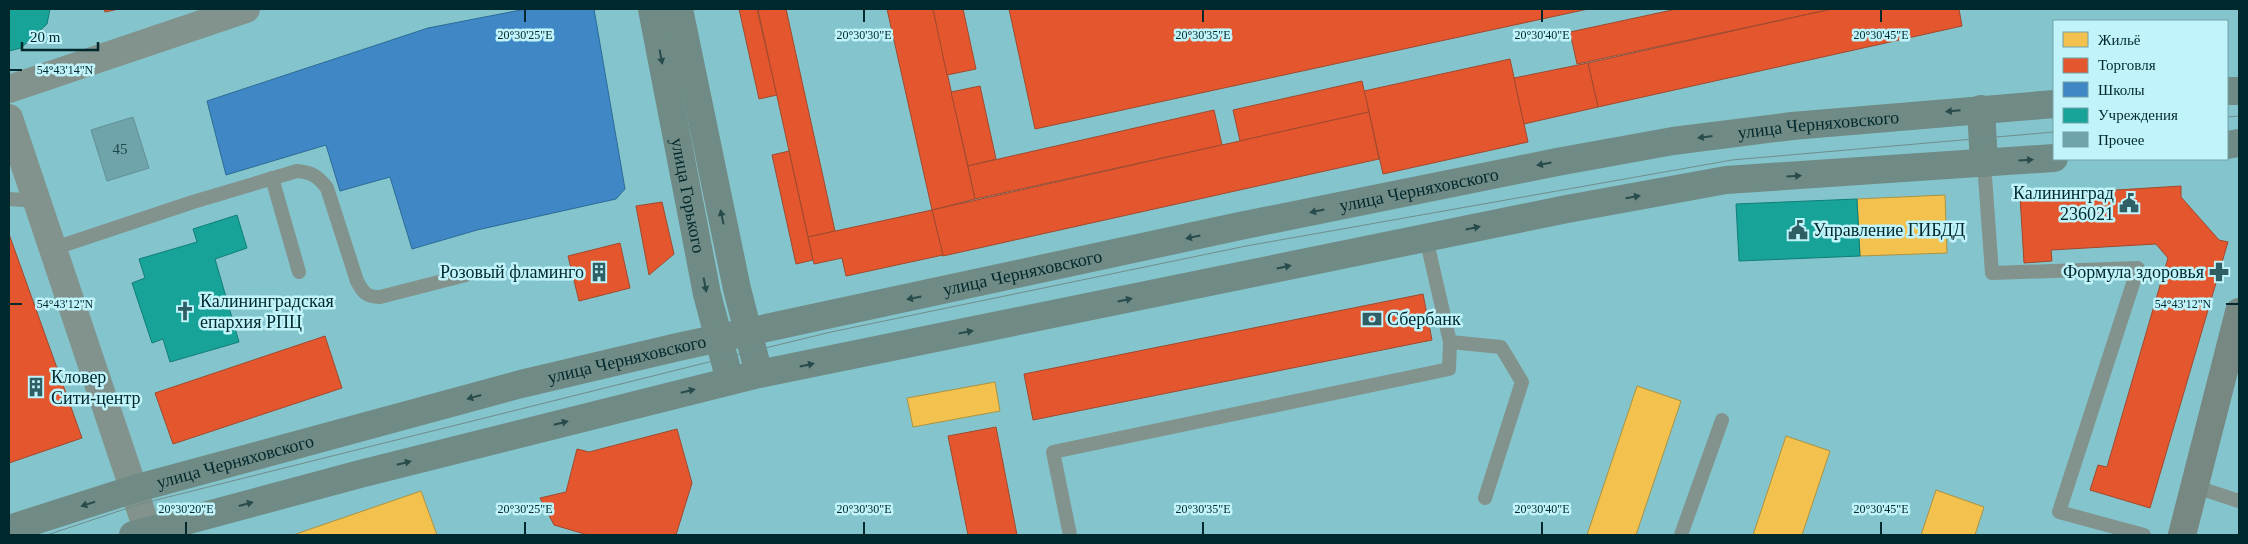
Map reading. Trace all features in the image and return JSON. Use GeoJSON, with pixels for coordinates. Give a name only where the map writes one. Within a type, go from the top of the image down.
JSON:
{"type":"FeatureCollection","features":[{"type":"Feature","properties":{"kind":"main road","name":"улица Горького"},"geometry":{"type":"LineString","coordinates":[[652,9],[707,294],[730,381]]}},
{"type":"Feature","properties":{"kind":"main road","name":"улица Горького"},"geometry":{"type":"LineString","coordinates":[[680,9],[737,289],[759,374]]}},
{"type":"Feature","properties":{"kind":"main road","name":"улица Черняховского"},"geometry":{"type":"LineString","coordinates":[[9,529],[134,489],[521,384],[748,332],[1250,224],[1557,162],[1673,141],[1774,128],[2053,104]]}},
{"type":"Feature","properties":{"kind":"main road"},"geometry":{"type":"LineString","coordinates":[[1981,109],[1984,163]]}},
{"type":"Feature","properties":{"kind":"main road"},"geometry":{"type":"LineString","coordinates":[[144,534],[360,474],[759,374],[1567,209],[1726,180],[2053,158]]}},
{"type":"Feature","properties":{"kind":"main road"},"geometry":{"type":"LineString","coordinates":[[2182,535],[2196,487],[2239,312]]}},
{"type":"Feature","properties":{"kind":"street"},"geometry":{"type":"LineString","coordinates":[[9,90],[246,9]]}},
{"type":"Feature","properties":{"kind":"street"},"geometry":{"type":"LineString","coordinates":[[9,118],[134,489],[144,534]]}},
{"type":"Feature","properties":{"kind":"lane"},"geometry":{"type":"LineString","coordinates":[[1984,163],[1992,273],[2138,268],[2059,512],[2144,535]]}},
{"type":"Feature","properties":{"kind":"lane"},"geometry":{"type":"LineString","coordinates":[[52,249],[297,171],[309,172],[320,178],[327,188],[357,281],[362,291],[369,297],[380,297],[466,275]]}},
{"type":"Feature","properties":{"kind":"lane"},"geometry":{"type":"LineString","coordinates":[[272,178],[298,272]]}},
{"type":"Feature","properties":{"kind":"lane"},"geometry":{"type":"LineString","coordinates":[[9,199],[37,201]]}},
{"type":"Feature","properties":{"kind":"lane"},"geometry":{"type":"LineString","coordinates":[[1070,535],[1053,452],[1449,369],[1450,342],[1426,238]]}},
{"type":"Feature","properties":{"kind":"lane"},"geometry":{"type":"LineString","coordinates":[[1450,342],[1501,347],[1522,382],[1485,498]]}},
{"type":"Feature","properties":{"kind":"lane"},"geometry":{"type":"LineString","coordinates":[[1682,535],[1722,420]]}},
{"type":"Feature","properties":{"kind":"lane"},"geometry":{"type":"LineString","coordinates":[[2196,487],[2239,501]]}},
{"type":"Feature","properties":{"kind":"building: Жильё"},"geometry":{"type":"Polygon","coordinates":[[[1945,195],[1947,253],[1860,256],[1857,199],[1945,195]]]}},
{"type":"Feature","properties":{"kind":"building: Жильё"},"geometry":{"type":"Polygon","coordinates":[[[995,382],[1000,411],[913,427],[907,398],[995,382]]]}},
{"type":"Feature","properties":{"kind":"building: Жильё"},"geometry":{"type":"Polygon","coordinates":[[[1637,386],[1681,401],[1636,535],[1587,535],[1637,386]]]}},
{"type":"Feature","properties":{"kind":"building: Жильё"},"geometry":{"type":"Polygon","coordinates":[[[1786,436],[1830,451],[1802,535],[1753,535],[1786,436]]]}},
{"type":"Feature","properties":{"kind":"building: Жильё"},"geometry":{"type":"Polygon","coordinates":[[[1936,490],[1984,507],[1975,535],[1921,535],[1936,490]]]}},
{"type":"Feature","properties":{"kind":"building: Жильё"},"geometry":{"type":"Polygon","coordinates":[[[421,491],[437,535],[293,535],[421,491]]]}},
{"type":"Feature","properties":{"kind":"building: Торговля"},"geometry":{"type":"Polygon","coordinates":[[[104,9],[119,9],[105,12],[104,9]]]}},
{"type":"Feature","properties":{"kind":"building: Торговля"},"geometry":{"type":"Polygon","coordinates":[[[739,9],[757,9],[777,95],[759,99],[739,9]]]}},
{"type":"Feature","properties":{"kind":"building: Торговля"},"geometry":{"type":"Polygon","coordinates":[[[786,9],[835,231],[808,237],[758,10],[786,9]]]}},
{"type":"Feature","properties":{"kind":"building: Торговля"},"geometry":{"type":"Polygon","coordinates":[[[887,9],[933,9],[975,199],[932,210],[887,9]]]}},
{"type":"Feature","properties":{"kind":"building: Торговля"},"geometry":{"type":"Polygon","coordinates":[[[933,9],[963,9],[976,69],[947,75],[933,9]]]}},
{"type":"Feature","properties":{"kind":"building: Торговля"},"geometry":{"type":"Polygon","coordinates":[[[1009,9],[1588,9],[1035,129],[1009,9]]]}},
{"type":"Feature","properties":{"kind":"building: Торговля"},"geometry":{"type":"Polygon","coordinates":[[[1677,9],[1832,9],[1577,64],[1570,32],[1677,9]]]}},
{"type":"Feature","properties":{"kind":"building: Торговля"},"geometry":{"type":"Polygon","coordinates":[[[1832,9],[1959,9],[1962,26],[1598,107],[1588,63],[1832,9]]]}},
{"type":"Feature","properties":{"kind":"building: Торговля"},"geometry":{"type":"Polygon","coordinates":[[[1510,59],[1528,142],[1383,174],[1364,91],[1510,59]]]}},
{"type":"Feature","properties":{"kind":"building: Торговля"},"geometry":{"type":"Polygon","coordinates":[[[1588,63],[1598,107],[1524,124],[1514,78],[1588,63]]]}},
{"type":"Feature","properties":{"kind":"building: Торговля"},"geometry":{"type":"Polygon","coordinates":[[[1362,81],[1369,112],[1240,141],[1233,110],[1362,81]]]}},
{"type":"Feature","properties":{"kind":"building: Торговля"},"geometry":{"type":"Polygon","coordinates":[[[980,86],[996,159],[968,166],[951,92],[980,86]]]}},
{"type":"Feature","properties":{"kind":"building: Торговля"},"geometry":{"type":"Polygon","coordinates":[[[1214,110],[1222,145],[975,199],[968,166],[1214,110]]]}},
{"type":"Feature","properties":{"kind":"building: Торговля"},"geometry":{"type":"Polygon","coordinates":[[[1369,112],[1379,159],[943,256],[932,210],[1369,112]]]}},
{"type":"Feature","properties":{"kind":"building: Торговля"},"geometry":{"type":"Polygon","coordinates":[[[789,151],[813,260],[796,264],[772,155],[789,151]]]}},
{"type":"Feature","properties":{"kind":"building: Торговля"},"geometry":{"type":"Polygon","coordinates":[[[2181,186],[2181,197],[2219,240],[2228,242],[2150,508],[2090,490],[2098,465],[2107,467],[2168,258],[2156,244],[2051,250],[2052,261],[2024,263],[2020,196],[2181,186]]]}},
{"type":"Feature","properties":{"kind":"building: Торговля"},"geometry":{"type":"Polygon","coordinates":[[[662,202],[674,254],[649,275],[636,206],[662,202]]]}},
{"type":"Feature","properties":{"kind":"building: Торговля"},"geometry":{"type":"Polygon","coordinates":[[[932,210],[943,255],[846,276],[842,258],[814,264],[808,237],[932,210]]]}},
{"type":"Feature","properties":{"kind":"building: Торговля","name":"Кловер Сити-центр"},"geometry":{"type":"Polygon","coordinates":[[[9,234],[82,438],[9,463],[9,234]]]}},
{"type":"Feature","properties":{"kind":"building: Торговля","name":"Розовый фламинго"},"geometry":{"type":"Polygon","coordinates":[[[620,243],[630,288],[579,301],[568,256],[620,243]]]}},
{"type":"Feature","properties":{"kind":"building: Торговля"},"geometry":{"type":"Polygon","coordinates":[[[1423,294],[1432,340],[1033,420],[1024,374],[1423,294]]]}},
{"type":"Feature","properties":{"kind":"building: Торговля"},"geometry":{"type":"Polygon","coordinates":[[[325,336],[342,388],[173,444],[155,393],[325,336]]]}},
{"type":"Feature","properties":{"kind":"building: Торговля"},"geometry":{"type":"Polygon","coordinates":[[[996,427],[1017,535],[968,535],[948,436],[996,427]]]}},
{"type":"Feature","properties":{"kind":"building: Торговля"},"geometry":{"type":"Polygon","coordinates":[[[677,429],[692,483],[676,535],[588,535],[554,525],[540,498],[566,492],[577,449],[589,452],[677,429]]]}},
{"type":"Feature","properties":{"kind":"building: Школы"},"geometry":{"type":"Polygon","coordinates":[[[526,9],[594,9],[625,189],[616,199],[477,230],[412,249],[390,177],[340,191],[326,145],[226,175],[207,101],[428,28],[526,9]]]}},
{"type":"Feature","properties":{"kind":"building: Учреждения"},"geometry":{"type":"Polygon","coordinates":[[[9,9],[50,9],[47,24],[21,48],[9,51],[9,9]]]}},
{"type":"Feature","properties":{"kind":"building: Учреждения","name":"Управление ГИБДД"},"geometry":{"type":"Polygon","coordinates":[[[1857,199],[1860,256],[1739,261],[1736,204],[1857,199]]]}},
{"type":"Feature","properties":{"kind":"building: Учреждения","name":"Калининградская епархия РПЦ"},"geometry":{"type":"Polygon","coordinates":[[[237,215],[247,248],[215,259],[239,342],[170,362],[163,339],[152,343],[132,283],[145,278],[139,259],[197,242],[193,229],[237,215]]]}},
{"type":"Feature","properties":{"kind":"building: Прочее"},"geometry":{"type":"Polygon","coordinates":[[[133,117],[149,168],[107,181],[91,130],[133,117]]]}},
{"type":"Feature","properties":{"kind":"tram line"},"geometry":{"type":"LineString","coordinates":[[2228,117],[2239,116]]}},
{"type":"Feature","properties":{"kind":"tram line"},"geometry":{"type":"LineString","coordinates":[[47,535],[140,504],[831,332],[1246,246],[1732,160],[2053,132]]}},
{"type":"Feature","properties":{"kind":"place","name":"Калининград 236021"},"geometry":{"type":"Point","coordinates":[2129,203]}},
{"type":"Feature","properties":{"kind":"place","name":"Управление ГИБДД"},"geometry":{"type":"Point","coordinates":[1798,230]}},
{"type":"Feature","properties":{"kind":"place","name":"Розовый фламинго"},"geometry":{"type":"Point","coordinates":[599,272]}},
{"type":"Feature","properties":{"kind":"place","name":"Формула здоровья"},"geometry":{"type":"Point","coordinates":[2219,272]}},
{"type":"Feature","properties":{"kind":"place","name":"Калининградская епархия РПЦ"},"geometry":{"type":"Point","coordinates":[185,311]}},
{"type":"Feature","properties":{"kind":"place","name":"Сбербанк"},"geometry":{"type":"Point","coordinates":[1372,319]}},
{"type":"Feature","properties":{"kind":"place","name":"Кловер Сити-центр"},"geometry":{"type":"Point","coordinates":[36,387]}}]}
